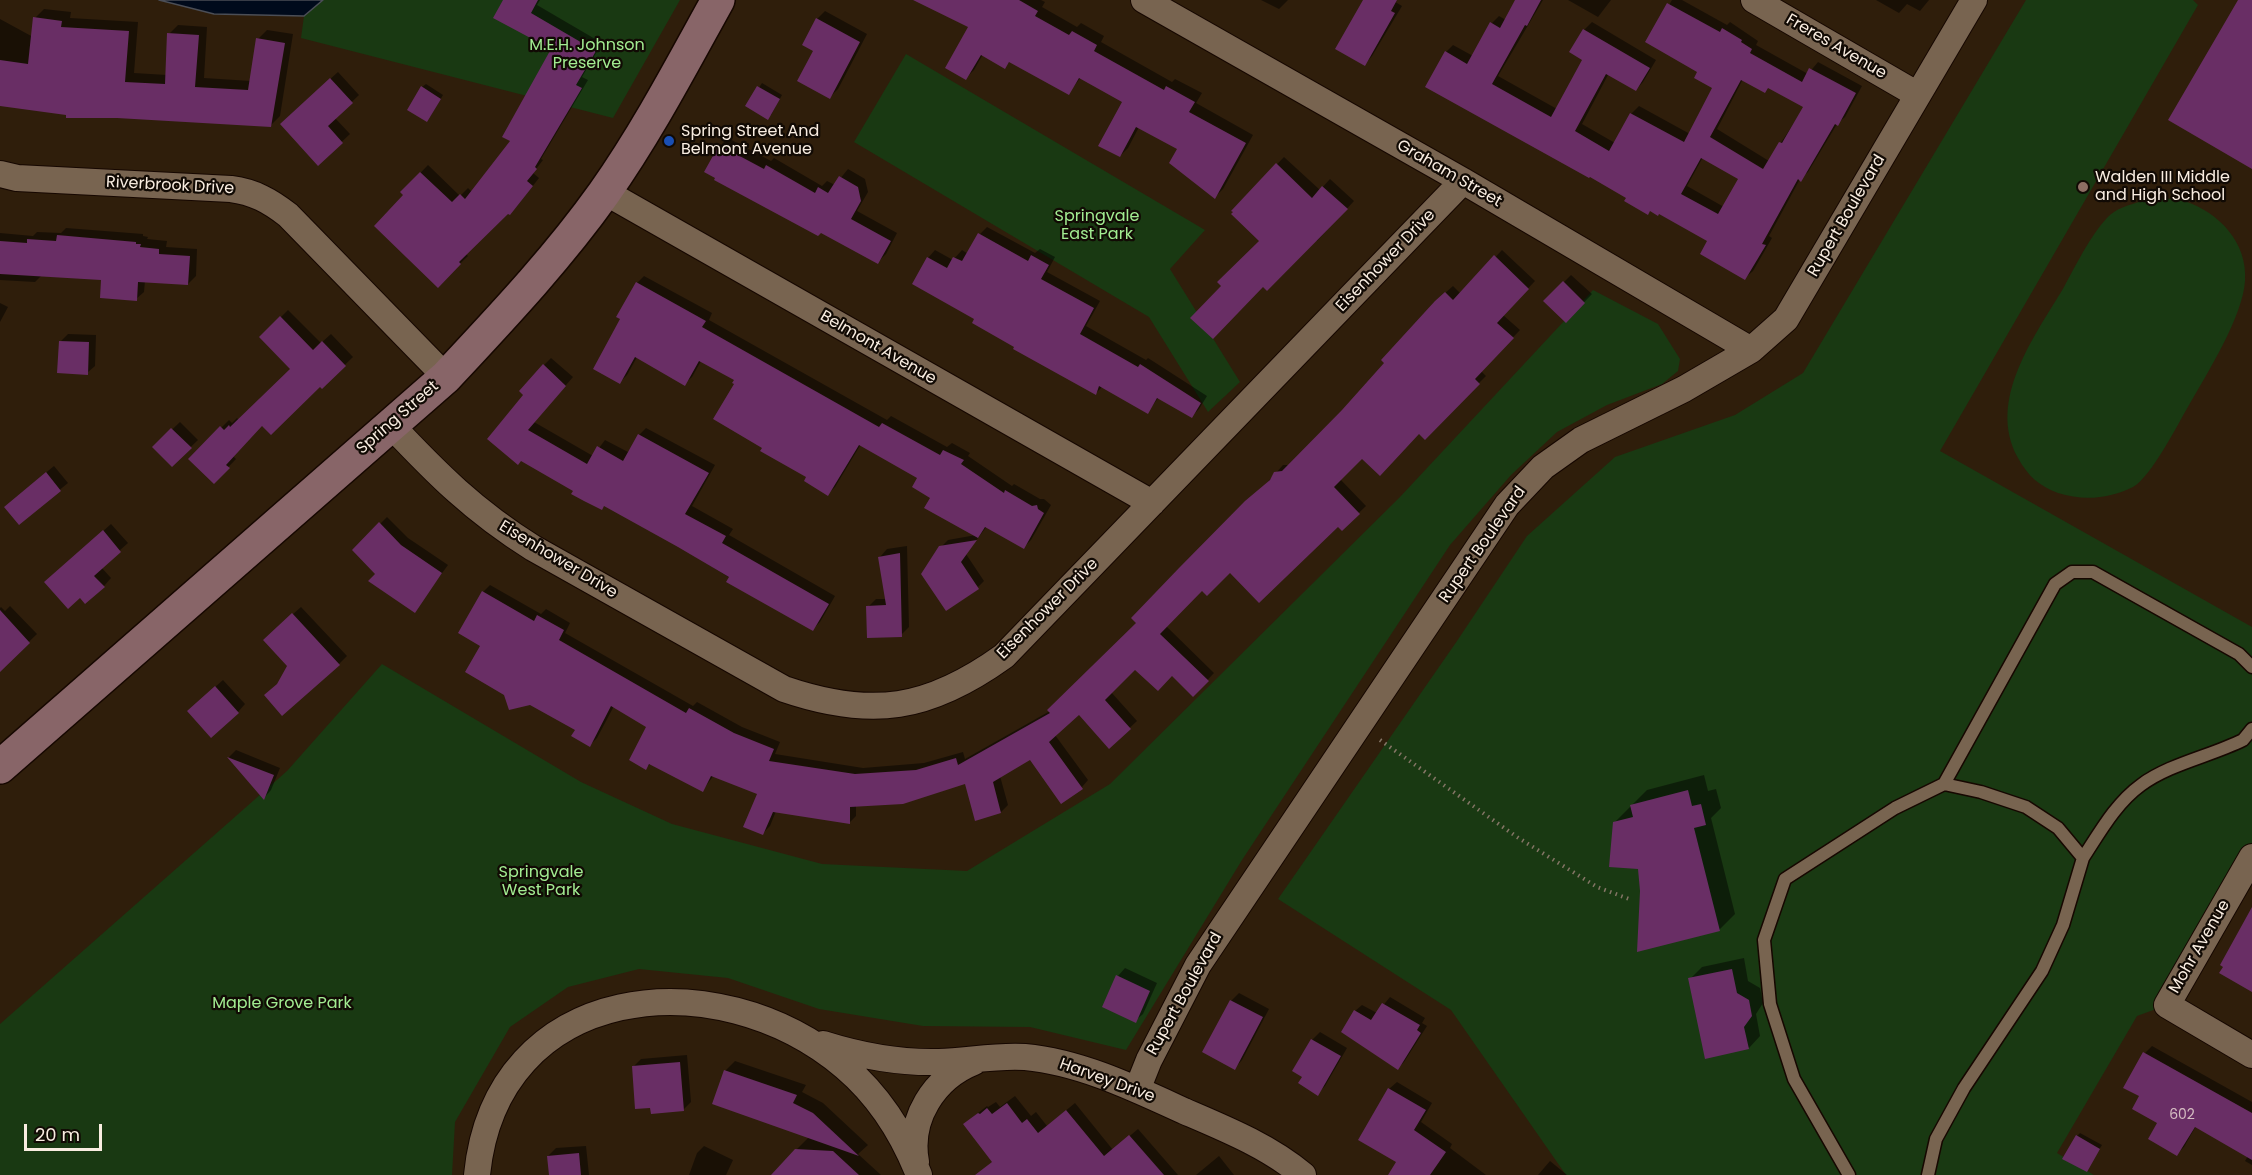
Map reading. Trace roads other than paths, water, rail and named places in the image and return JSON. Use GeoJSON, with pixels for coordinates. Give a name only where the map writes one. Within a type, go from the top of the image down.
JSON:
{"type":"FeatureCollection","features":[{"type":"Feature","properties":{"kind":"main road","name":"Spring Street"},"geometry":{"type":"LineString","coordinates":[[0,767],[446,377],[553,260],[605,192],[665,96],[718,0]]}},
{"type":"Feature","properties":{"kind":"street","name":"Graham Street"},"geometry":{"type":"LineString","coordinates":[[1144,0],[1463,181],[1751,350]]}},
{"type":"Feature","properties":{"kind":"street","name":"Freres Avenue"},"geometry":{"type":"LineString","coordinates":[[1754,0],[1918,95]]}},
{"type":"Feature","properties":{"kind":"street","name":"Rupert Boulevard"},"geometry":{"type":"LineString","coordinates":[[1137,1090],[1149,1060],[1198,965],[1507,505],[1543,467],[1581,440],[1684,389],[1751,350],[1786,318],[1974,0]]}},
{"type":"Feature","properties":{"kind":"street","name":"Riverbrook Drive"},"geometry":{"type":"LineString","coordinates":[[0,174],[17,177],[231,189],[269,200],[288,215],[446,377]]}},
{"type":"Feature","properties":{"kind":"street","name":"Eisenhower Drive"},"geometry":{"type":"LineString","coordinates":[[390,424],[430,467],[470,504],[533,548],[784,689],[818,701],[854,706],[890,706],[926,699],[975,677],[1004,656],[1463,181]]}},
{"type":"Feature","properties":{"kind":"street","name":"Belmont Avenue"},"geometry":{"type":"LineString","coordinates":[[605,192],[1152,503]]}},
{"type":"Feature","properties":{"kind":"street","name":"Mohr Avenue"},"geometry":{"type":"LineString","coordinates":[[2252,857],[2167,1005],[2252,1055]]}},
{"type":"Feature","properties":{"kind":"street"},"geometry":{"type":"LineString","coordinates":[[477,1175],[480,1149],[489,1119],[502,1090],[520,1066],[544,1043],[590,1015],[622,1006],[654,1002],[696,1004],[747,1014],[809,1042],[845,1067],[876,1099],[901,1135],[919,1174]]}},
{"type":"Feature","properties":{"kind":"street","name":"Harvey Drive"},"geometry":{"type":"LineString","coordinates":[[789,1031],[819,1043],[878,1058],[938,1062],[1022,1057],[1056,1061],[1137,1090],[1249,1140],[1270,1151],[1303,1175]]}},
{"type":"Feature","properties":{"kind":"street"},"geometry":{"type":"LineString","coordinates":[[919,1174],[915,1135],[924,1106],[949,1076],[964,1066],[989,1058]]}},
{"type":"Feature","properties":{"kind":"lane"},"geometry":{"type":"LineString","coordinates":[[1849,1175],[1794,1079],[1770,1004],[1764,940],[1785,879],[1895,808],[1944,784],[2055,584],[2072,572],[2093,572],[2239,654],[2252,667]]}},
{"type":"Feature","properties":{"kind":"lane"},"geometry":{"type":"LineString","coordinates":[[1928,1175],[1936,1139],[1964,1088],[2042,971],[2063,925],[2083,858],[2119,805],[2140,785],[2156,775],[2243,740],[2252,729]]}},
{"type":"Feature","properties":{"kind":"lane"},"geometry":{"type":"LineString","coordinates":[[1944,784],[1981,792],[2026,807],[2058,828],[2083,858]]}},
{"type":"Feature","properties":{"kind":"water"},"geometry":{"type":"Polygon","coordinates":[[[159,0],[323,0],[304,16],[214,14],[159,0]]]}},
{"type":"Feature","properties":{"kind":"place","name":"Spring Street And Belmont Avenue"},"geometry":{"type":"Point","coordinates":[669,141]}},
{"type":"Feature","properties":{"kind":"place","name":"Walden III Middle and High School"},"geometry":{"type":"Point","coordinates":[2083,187]}},
{"type":"Feature","properties":{"kind":"park label","name":"M.E.H. Johnson Preserve"},"geometry":{"type":"Point","coordinates":[587,55]}},
{"type":"Feature","properties":{"kind":"park label","name":"Springvale East Park"},"geometry":{"type":"Point","coordinates":[1097,226]}},
{"type":"Feature","properties":{"kind":"park label","name":"Springvale West Park"},"geometry":{"type":"Point","coordinates":[541,882]}},
{"type":"Feature","properties":{"kind":"park label","name":"Maple Grove Park"},"geometry":{"type":"Point","coordinates":[282,1004]}}]}
